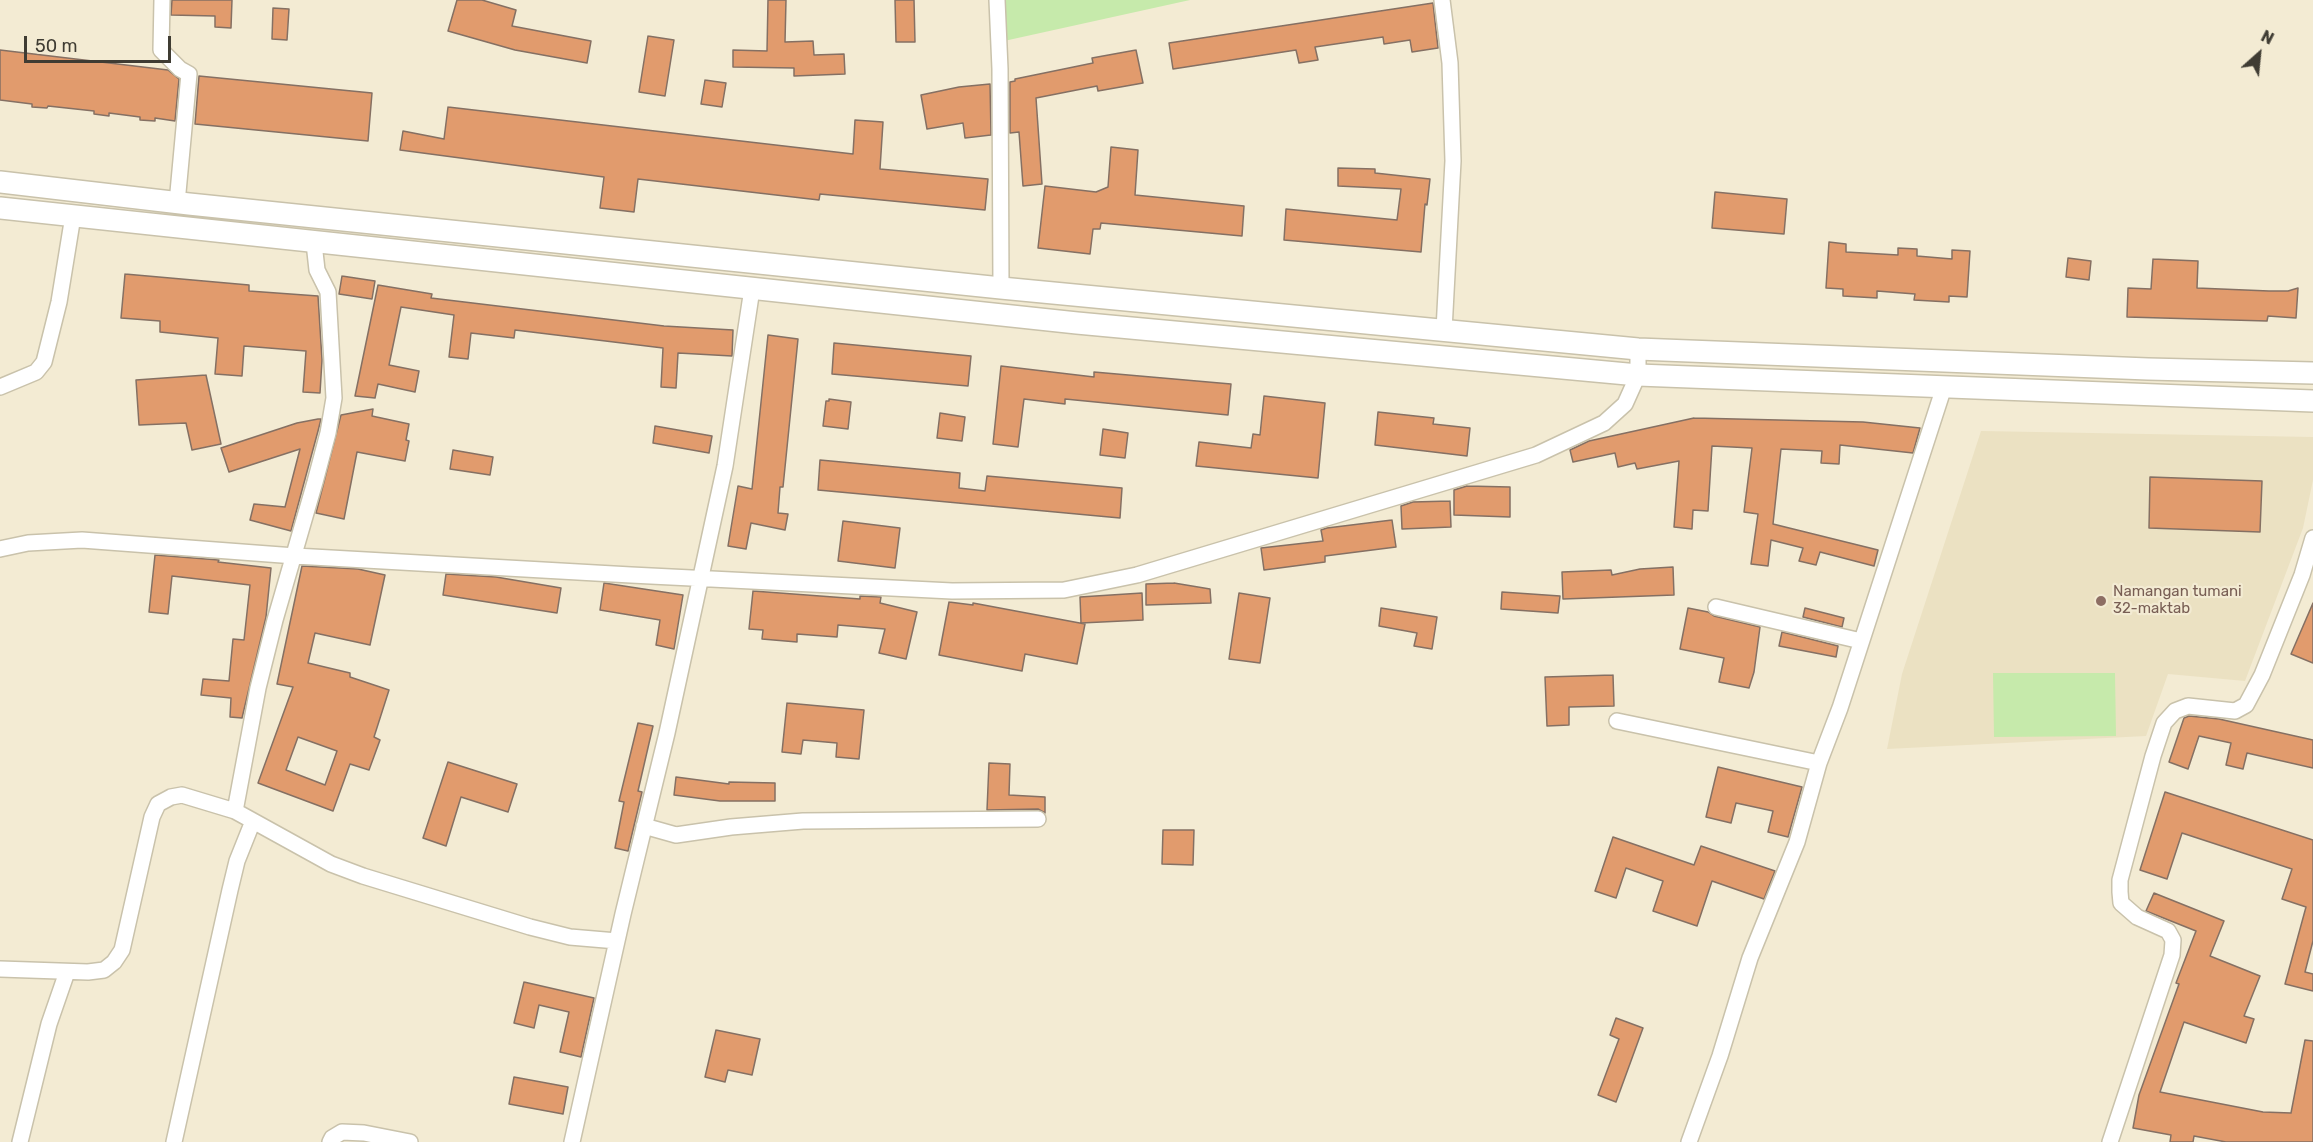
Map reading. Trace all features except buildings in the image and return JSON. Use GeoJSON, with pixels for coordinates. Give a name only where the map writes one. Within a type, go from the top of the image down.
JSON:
{"type":"FeatureCollection","features":[{"type":"Feature","properties":{"kind":"main road"},"geometry":{"type":"LineString","coordinates":[[0,182],[1001,288],[1638,349],[2148,369],[2313,373]]}},
{"type":"Feature","properties":{"kind":"main road"},"geometry":{"type":"LineString","coordinates":[[183,203],[185,229]]}},
{"type":"Feature","properties":{"kind":"main road"},"geometry":{"type":"LineString","coordinates":[[0,208],[1077,323],[1638,375],[2313,401]]}},
{"type":"Feature","properties":{"kind":"street"},"geometry":{"type":"LineString","coordinates":[[162,0],[161,50],[180,69],[189,74],[183,203]]}},
{"type":"Feature","properties":{"kind":"street"},"geometry":{"type":"LineString","coordinates":[[997,0],[1000,69],[1001,288]]}},
{"type":"Feature","properties":{"kind":"street"},"geometry":{"type":"LineString","coordinates":[[1442,0],[1450,63],[1453,160],[1444,330]]}},
{"type":"Feature","properties":{"kind":"street"},"geometry":{"type":"LineString","coordinates":[[0,387],[36,372],[44,362],[58,302],[73,216]]}},
{"type":"Feature","properties":{"kind":"street"},"geometry":{"type":"LineString","coordinates":[[235,811],[258,688],[274,620],[295,556],[328,433],[334,398],[328,292],[317,270],[314,243]]}},
{"type":"Feature","properties":{"kind":"street"},"geometry":{"type":"LineString","coordinates":[[572,1142],[725,466],[752,289]]}},
{"type":"Feature","properties":{"kind":"street"},"geometry":{"type":"LineString","coordinates":[[0,549],[28,543],[82,540],[295,556],[952,591],[1064,590],[1137,575],[1536,455],[1604,423],[1625,404],[1638,375],[1638,349]]}},
{"type":"Feature","properties":{"kind":"street"},"geometry":{"type":"LineString","coordinates":[[1689,1142],[1750,958],[1797,842],[1819,763],[1840,708],[1944,387]]}},
{"type":"Feature","properties":{"kind":"street"},"geometry":{"type":"LineString","coordinates":[[2110,1142],[2172,955],[2173,940],[2168,931],[2137,917],[2121,903],[2120,892],[2120,880],[2164,723],[2175,711],[2188,706],[2235,711],[2246,705],[2262,675],[2298,586],[2313,538]]}},
{"type":"Feature","properties":{"kind":"street"},"geometry":{"type":"LineString","coordinates":[[1716,607],[1862,641]]}},
{"type":"Feature","properties":{"kind":"street"},"geometry":{"type":"LineString","coordinates":[[1617,721],[1819,763]]}},
{"type":"Feature","properties":{"kind":"street"},"geometry":{"type":"LineString","coordinates":[[0,969],[67,972],[104,970],[114,962],[122,950],[152,817],[159,804],[171,797],[182,795],[235,811],[331,864],[363,876],[530,927],[570,937],[617,941]]}},
{"type":"Feature","properties":{"kind":"street"},"geometry":{"type":"LineString","coordinates":[[644,826],[676,835],[803,820],[1038,819]]}},
{"type":"Feature","properties":{"kind":"street"},"geometry":{"type":"LineString","coordinates":[[174,1142],[237,861],[253,821]]}},
{"type":"Feature","properties":{"kind":"street"},"geometry":{"type":"LineString","coordinates":[[20,1142],[49,1024],[67,972]]}},
{"type":"Feature","properties":{"kind":"street"},"geometry":{"type":"LineString","coordinates":[[330,1142],[342,1132],[364,1133],[410,1142]]}},
{"type":"Feature","properties":{"kind":"shaded area","name":"Namangan tumani 32-maktab"},"geometry":{"type":"Polygon","coordinates":[[[1981,431],[2313,437],[2313,480],[2303,528],[2245,681],[2168,674],[2146,736],[1887,749],[1902,674],[1981,431]]]}},
{"type":"Feature","properties":{"kind":"green space"},"geometry":{"type":"Polygon","coordinates":[[[1004,0],[1190,0],[1004,41],[1004,0]]]}},
{"type":"Feature","properties":{"kind":"green space"},"geometry":{"type":"Polygon","coordinates":[[[1993,673],[2115,673],[2116,736],[1994,737],[1993,673]]]}},
{"type":"Feature","properties":{"kind":"place","name":"Namangan tumani 32-maktab"},"geometry":{"type":"Point","coordinates":[2101,601]}}]}
